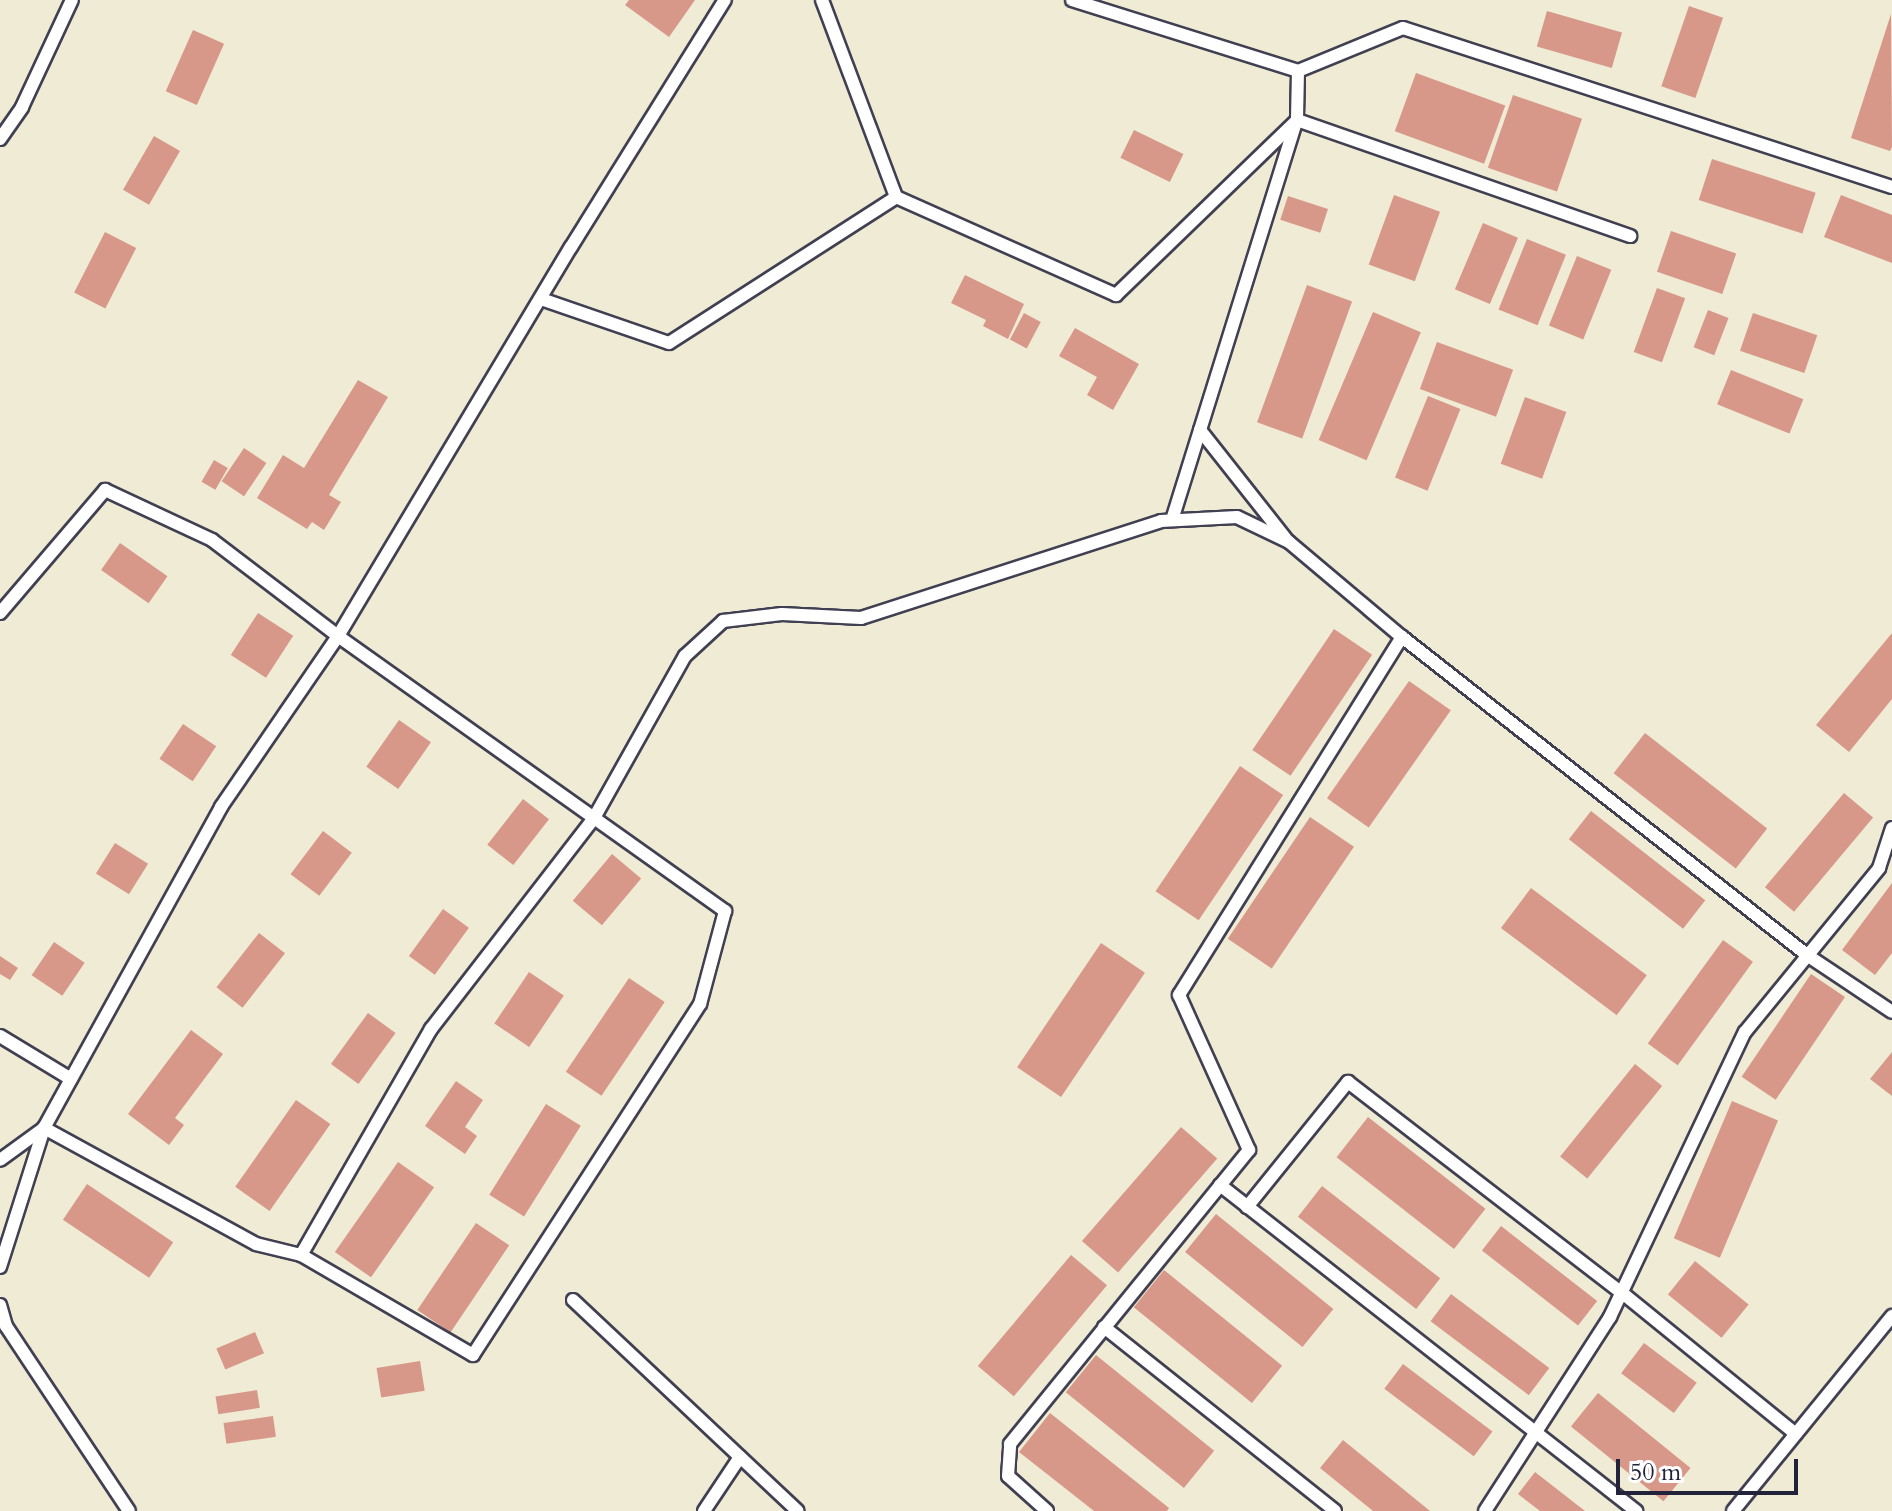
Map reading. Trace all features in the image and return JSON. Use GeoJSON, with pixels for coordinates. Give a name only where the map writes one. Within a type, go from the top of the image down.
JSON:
{"type":"FeatureCollection","features":[{"type":"Feature","properties":{"kind":"lane"},"geometry":{"type":"LineString","coordinates":[[0,139],[22,107],[72,0]]}},
{"type":"Feature","properties":{"kind":"lane"},"geometry":{"type":"LineString","coordinates":[[0,1267],[44,1128],[221,807],[338,636],[725,0]]}},
{"type":"Feature","properties":{"kind":"lane"},"geometry":{"type":"LineString","coordinates":[[822,0],[896,197],[1116,295],[1297,120]]}},
{"type":"Feature","properties":{"kind":"lane"},"geometry":{"type":"LineString","coordinates":[[1072,0],[1298,71],[1403,28],[1892,187]]}},
{"type":"Feature","properties":{"kind":"lane"},"geometry":{"type":"LineString","coordinates":[[1172,520],[1297,120],[1298,71]]}},
{"type":"Feature","properties":{"kind":"lane"},"geometry":{"type":"LineString","coordinates":[[1297,120],[1630,236]]}},
{"type":"Feature","properties":{"kind":"lane"},"geometry":{"type":"LineString","coordinates":[[541,299],[669,343],[896,197]]}},
{"type":"Feature","properties":{"kind":"lane"},"geometry":{"type":"LineString","coordinates":[[1200,430],[1289,542],[1402,637],[1807,955],[1892,1012]]}},
{"type":"Feature","properties":{"kind":"lane"},"geometry":{"type":"LineString","coordinates":[[0,613],[105,490],[212,540],[338,636],[725,911],[700,1004],[473,1355],[301,1255],[256,1244],[44,1128]]}},
{"type":"Feature","properties":{"kind":"lane"},"geometry":{"type":"LineString","coordinates":[[301,1255],[431,1029],[594,818],[685,656],[723,621],[782,614],[861,618],[1172,520],[1237,517],[1289,542]]}},
{"type":"Feature","properties":{"kind":"lane"},"geometry":{"type":"LineString","coordinates":[[1047,1511],[1008,1476],[1010,1444],[1249,1150],[1179,995],[1402,637]]}},
{"type":"Feature","properties":{"kind":"lane"},"geometry":{"type":"LineString","coordinates":[[1485,1511],[1610,1317],[1745,1032],[1879,868],[1892,828]]}},
{"type":"Feature","properties":{"kind":"lane"},"geometry":{"type":"LineString","coordinates":[[0,1036],[71,1079]]}},
{"type":"Feature","properties":{"kind":"lane"},"geometry":{"type":"LineString","coordinates":[[1247,1207],[1348,1082],[1621,1292],[1796,1434]]}},
{"type":"Feature","properties":{"kind":"lane"},"geometry":{"type":"LineString","coordinates":[[0,1160],[44,1128]]}},
{"type":"Feature","properties":{"kind":"lane"},"geometry":{"type":"LineString","coordinates":[[1220,1185],[1636,1511]]}},
{"type":"Feature","properties":{"kind":"lane"},"geometry":{"type":"LineString","coordinates":[[573,1300],[798,1511]]}},
{"type":"Feature","properties":{"kind":"lane"},"geometry":{"type":"LineString","coordinates":[[0,1305],[6,1326],[129,1511]]}},
{"type":"Feature","properties":{"kind":"lane"},"geometry":{"type":"LineString","coordinates":[[1733,1511],[1892,1316]]}},
{"type":"Feature","properties":{"kind":"lane"},"geometry":{"type":"LineString","coordinates":[[1104,1327],[1335,1511]]}},
{"type":"Feature","properties":{"kind":"lane"},"geometry":{"type":"LineString","coordinates":[[704,1511],[740,1457]]}},
{"type":"Feature","properties":{"kind":"building"},"geometry":{"type":"Polygon","coordinates":[[[629,0],[695,0],[669,37],[625,5],[629,0]]]}},
{"type":"Feature","properties":{"kind":"building"},"geometry":{"type":"Polygon","coordinates":[[[1689,6],[1723,18],[1695,98],[1661,86],[1689,6]]]}},
{"type":"Feature","properties":{"kind":"building"},"geometry":{"type":"Polygon","coordinates":[[[1547,11],[1622,32],[1612,68],[1537,47],[1547,11]]]}},
{"type":"Feature","properties":{"kind":"building"},"geometry":{"type":"Polygon","coordinates":[[[1891,14],[1892,147],[1890,151],[1851,138],[1891,14]]]}},
{"type":"Feature","properties":{"kind":"building"},"geometry":{"type":"Polygon","coordinates":[[[193,30],[224,44],[197,105],[166,91],[193,30]]]}},
{"type":"Feature","properties":{"kind":"building"},"geometry":{"type":"Polygon","coordinates":[[[1416,73],[1505,105],[1484,164],[1395,131],[1416,73]]]}},
{"type":"Feature","properties":{"kind":"building"},"geometry":{"type":"Polygon","coordinates":[[[1513,95],[1582,119],[1557,192],[1488,168],[1513,95]]]}},
{"type":"Feature","properties":{"kind":"building"},"geometry":{"type":"Polygon","coordinates":[[[1134,130],[1183,154],[1170,182],[1120,158],[1134,130]]]}},
{"type":"Feature","properties":{"kind":"building"},"geometry":{"type":"Polygon","coordinates":[[[154,136],[180,151],[149,205],[123,190],[154,136]]]}},
{"type":"Feature","properties":{"kind":"building"},"geometry":{"type":"Polygon","coordinates":[[[1712,159],[1816,193],[1802,234],[1699,200],[1712,159]]]}},
{"type":"Feature","properties":{"kind":"building"},"geometry":{"type":"Polygon","coordinates":[[[1394,195],[1440,212],[1415,281],[1369,265],[1394,195]]]}},
{"type":"Feature","properties":{"kind":"building"},"geometry":{"type":"Polygon","coordinates":[[[1841,195],[1892,215],[1892,263],[1824,237],[1841,195]]]}},
{"type":"Feature","properties":{"kind":"building"},"geometry":{"type":"Polygon","coordinates":[[[1288,196],[1328,209],[1320,233],[1280,220],[1288,196]]]}},
{"type":"Feature","properties":{"kind":"building"},"geometry":{"type":"Polygon","coordinates":[[[1483,223],[1518,238],[1490,304],[1455,289],[1483,223]]]}},
{"type":"Feature","properties":{"kind":"building"},"geometry":{"type":"Polygon","coordinates":[[[1671,231],[1736,253],[1722,294],[1657,272],[1671,231]]]}},
{"type":"Feature","properties":{"kind":"building"},"geometry":{"type":"Polygon","coordinates":[[[105,232],[136,248],[105,308],[74,293],[105,232]]]}},
{"type":"Feature","properties":{"kind":"building"},"geometry":{"type":"Polygon","coordinates":[[[1527,239],[1566,255],[1537,325],[1499,309],[1527,239]]]}},
{"type":"Feature","properties":{"kind":"building"},"geometry":{"type":"Polygon","coordinates":[[[1577,256],[1611,270],[1583,339],[1549,326],[1577,256]]]}},
{"type":"Feature","properties":{"kind":"building"},"geometry":{"type":"Polygon","coordinates":[[[965,275],[1024,304],[1008,339],[983,326],[986,320],[951,303],[965,275]]]}},
{"type":"Feature","properties":{"kind":"building"},"geometry":{"type":"Polygon","coordinates":[[[1307,285],[1352,301],[1302,439],[1257,422],[1307,285]]]}},
{"type":"Feature","properties":{"kind":"building"},"geometry":{"type":"Polygon","coordinates":[[[1657,288],[1685,298],[1662,362],[1634,352],[1657,288]]]}},
{"type":"Feature","properties":{"kind":"building"},"geometry":{"type":"Polygon","coordinates":[[[1708,310],[1729,318],[1714,355],[1694,347],[1708,310]]]}},
{"type":"Feature","properties":{"kind":"building"},"geometry":{"type":"Polygon","coordinates":[[[1373,312],[1421,332],[1367,460],[1319,440],[1373,312]]]}},
{"type":"Feature","properties":{"kind":"building"},"geometry":{"type":"Polygon","coordinates":[[[1024,313],[1041,322],[1027,348],[1010,339],[1024,313]]]}},
{"type":"Feature","properties":{"kind":"building"},"geometry":{"type":"Polygon","coordinates":[[[1753,313],[1817,335],[1804,373],[1740,351],[1753,313]]]}},
{"type":"Feature","properties":{"kind":"building"},"geometry":{"type":"Polygon","coordinates":[[[1075,328],[1139,364],[1113,410],[1087,395],[1097,377],[1059,356],[1075,328]]]}},
{"type":"Feature","properties":{"kind":"building"},"geometry":{"type":"Polygon","coordinates":[[[1437,342],[1513,370],[1496,417],[1420,389],[1437,342]]]}},
{"type":"Feature","properties":{"kind":"building"},"geometry":{"type":"Polygon","coordinates":[[[1731,370],[1803,399],[1789,434],[1717,404],[1731,370]]]}},
{"type":"Feature","properties":{"kind":"building"},"geometry":{"type":"Polygon","coordinates":[[[358,380],[388,397],[329,495],[341,502],[324,530],[312,522],[307,529],[257,498],[283,455],[304,468],[358,380]]]}},
{"type":"Feature","properties":{"kind":"building"},"geometry":{"type":"Polygon","coordinates":[[[1428,396],[1460,409],[1427,491],[1395,478],[1428,396]]]}},
{"type":"Feature","properties":{"kind":"building"},"geometry":{"type":"Polygon","coordinates":[[[1525,397],[1566,412],[1542,479],[1501,464],[1525,397]]]}},
{"type":"Feature","properties":{"kind":"building"},"geometry":{"type":"Polygon","coordinates":[[[244,448],[266,463],[244,496],[222,481],[244,448]]]}},
{"type":"Feature","properties":{"kind":"building"},"geometry":{"type":"Polygon","coordinates":[[[214,460],[228,468],[215,490],[202,482],[214,460]]]}},
{"type":"Feature","properties":{"kind":"building"},"geometry":{"type":"Polygon","coordinates":[[[120,543],[168,576],[149,603],[101,570],[120,543]]]}},
{"type":"Feature","properties":{"kind":"building"},"geometry":{"type":"Polygon","coordinates":[[[258,613],[293,636],[266,678],[231,655],[258,613]]]}},
{"type":"Feature","properties":{"kind":"building"},"geometry":{"type":"Polygon","coordinates":[[[1334,629],[1372,655],[1290,776],[1252,750],[1334,629]]]}},
{"type":"Feature","properties":{"kind":"building"},"geometry":{"type":"Polygon","coordinates":[[[1892,633],[1892,699],[1849,752],[1816,725],[1892,633]]]}},
{"type":"Feature","properties":{"kind":"building"},"geometry":{"type":"Polygon","coordinates":[[[1409,681],[1451,710],[1369,827],[1327,798],[1409,681]]]}},
{"type":"Feature","properties":{"kind":"building"},"geometry":{"type":"Polygon","coordinates":[[[399,720],[431,742],[398,789],[366,767],[399,720]]]}},
{"type":"Feature","properties":{"kind":"building"},"geometry":{"type":"Polygon","coordinates":[[[183,724],[216,746],[193,781],[160,759],[183,724]]]}},
{"type":"Feature","properties":{"kind":"building"},"geometry":{"type":"Polygon","coordinates":[[[1645,733],[1767,828],[1736,869],[1614,773],[1645,733]]]}},
{"type":"Feature","properties":{"kind":"building"},"geometry":{"type":"Polygon","coordinates":[[[1240,766],[1283,795],[1199,920],[1156,891],[1240,766]]]}},
{"type":"Feature","properties":{"kind":"building"},"geometry":{"type":"Polygon","coordinates":[[[1844,793],[1873,817],[1794,912],[1765,887],[1844,793]]]}},
{"type":"Feature","properties":{"kind":"building"},"geometry":{"type":"Polygon","coordinates":[[[523,799],[549,819],[513,865],[487,845],[523,799]]]}},
{"type":"Feature","properties":{"kind":"building"},"geometry":{"type":"Polygon","coordinates":[[[1591,811],[1705,900],[1683,929],[1569,839],[1591,811]]]}},
{"type":"Feature","properties":{"kind":"building"},"geometry":{"type":"Polygon","coordinates":[[[1310,817],[1354,847],[1272,969],[1228,939],[1310,817]]]}},
{"type":"Feature","properties":{"kind":"building"},"geometry":{"type":"Polygon","coordinates":[[[323,831],[352,853],[319,896],[291,874],[323,831]]]}},
{"type":"Feature","properties":{"kind":"building"},"geometry":{"type":"Polygon","coordinates":[[[115,843],[148,864],[129,894],[96,874],[115,843]]]}},
{"type":"Feature","properties":{"kind":"building"},"geometry":{"type":"Polygon","coordinates":[[[612,854],[641,878],[602,925],[573,901],[612,854]]]}},
{"type":"Feature","properties":{"kind":"building"},"geometry":{"type":"Polygon","coordinates":[[[1892,883],[1892,953],[1875,975],[1842,950],[1892,883]]]}},
{"type":"Feature","properties":{"kind":"building"},"geometry":{"type":"Polygon","coordinates":[[[1531,888],[1647,975],[1617,1015],[1501,928],[1531,888]]]}},
{"type":"Feature","properties":{"kind":"building"},"geometry":{"type":"Polygon","coordinates":[[[443,909],[469,928],[435,975],[409,956],[443,909]]]}},
{"type":"Feature","properties":{"kind":"building"},"geometry":{"type":"Polygon","coordinates":[[[259,933],[285,953],[243,1008],[217,987],[259,933]]]}},
{"type":"Feature","properties":{"kind":"building"},"geometry":{"type":"Polygon","coordinates":[[[1723,940],[1753,962],[1678,1065],[1648,1044],[1723,940]]]}},
{"type":"Feature","properties":{"kind":"building"},"geometry":{"type":"Polygon","coordinates":[[[54,942],[85,963],[62,996],[32,975],[54,942]]]}},
{"type":"Feature","properties":{"kind":"building"},"geometry":{"type":"Polygon","coordinates":[[[1101,943],[1145,973],[1061,1097],[1017,1067],[1101,943]]]}},
{"type":"Feature","properties":{"kind":"building"},"geometry":{"type":"Polygon","coordinates":[[[0,956],[18,968],[10,980],[0,974],[0,956]]]}},
{"type":"Feature","properties":{"kind":"building"},"geometry":{"type":"Polygon","coordinates":[[[529,972],[564,995],[529,1047],[494,1023],[529,972]]]}},
{"type":"Feature","properties":{"kind":"building"},"geometry":{"type":"Polygon","coordinates":[[[1811,974],[1845,997],[1776,1100],[1742,1077],[1811,974]]]}},
{"type":"Feature","properties":{"kind":"building"},"geometry":{"type":"Polygon","coordinates":[[[629,978],[665,1002],[601,1096],[566,1072],[629,978]]]}},
{"type":"Feature","properties":{"kind":"building"},"geometry":{"type":"Polygon","coordinates":[[[368,1013],[396,1033],[358,1084],[331,1064],[368,1013]]]}},
{"type":"Feature","properties":{"kind":"building"},"geometry":{"type":"Polygon","coordinates":[[[191,1030],[223,1054],[175,1118],[184,1125],[169,1145],[128,1114],[191,1030]]]}},
{"type":"Feature","properties":{"kind":"building"},"geometry":{"type":"Polygon","coordinates":[[[1892,1052],[1892,1096],[1870,1079],[1892,1052]]]}},
{"type":"Feature","properties":{"kind":"building"},"geometry":{"type":"Polygon","coordinates":[[[1635,1064],[1662,1086],[1587,1179],[1560,1156],[1635,1064]]]}},
{"type":"Feature","properties":{"kind":"building"},"geometry":{"type":"Polygon","coordinates":[[[456,1081],[483,1100],[465,1127],[477,1136],[465,1154],[425,1126],[456,1081]]]}},
{"type":"Feature","properties":{"kind":"building"},"geometry":{"type":"Polygon","coordinates":[[[296,1100],[330,1124],[270,1211],[235,1187],[296,1100]]]}},
{"type":"Feature","properties":{"kind":"building"},"geometry":{"type":"Polygon","coordinates":[[[1732,1101],[1778,1121],[1720,1258],[1674,1238],[1732,1101]]]}},
{"type":"Feature","properties":{"kind":"building"},"geometry":{"type":"Polygon","coordinates":[[[546,1104],[581,1126],[524,1216],[489,1195],[546,1104]]]}},
{"type":"Feature","properties":{"kind":"building"},"geometry":{"type":"Polygon","coordinates":[[[1368,1117],[1485,1209],[1454,1249],[1337,1157],[1368,1117]]]}},
{"type":"Feature","properties":{"kind":"building"},"geometry":{"type":"Polygon","coordinates":[[[1181,1127],[1217,1158],[1118,1272],[1082,1241],[1181,1127]]]}},
{"type":"Feature","properties":{"kind":"building"},"geometry":{"type":"Polygon","coordinates":[[[398,1162],[434,1187],[371,1277],[335,1252],[398,1162]]]}},
{"type":"Feature","properties":{"kind":"building"},"geometry":{"type":"Polygon","coordinates":[[[87,1184],[173,1242],[149,1278],[63,1220],[87,1184]]]}},
{"type":"Feature","properties":{"kind":"building"},"geometry":{"type":"Polygon","coordinates":[[[1322,1186],[1440,1278],[1416,1309],[1298,1217],[1322,1186]]]}},
{"type":"Feature","properties":{"kind":"building"},"geometry":{"type":"Polygon","coordinates":[[[1216,1214],[1333,1309],[1303,1347],[1185,1252],[1216,1214]]]}},
{"type":"Feature","properties":{"kind":"building"},"geometry":{"type":"Polygon","coordinates":[[[476,1223],[509,1245],[450,1332],[417,1310],[476,1223]]]}},
{"type":"Feature","properties":{"kind":"building"},"geometry":{"type":"Polygon","coordinates":[[[1501,1226],[1597,1301],[1578,1326],[1482,1250],[1501,1226]]]}},
{"type":"Feature","properties":{"kind":"building"},"geometry":{"type":"Polygon","coordinates":[[[1071,1255],[1107,1285],[1014,1396],[978,1366],[1071,1255]]]}},
{"type":"Feature","properties":{"kind":"building"},"geometry":{"type":"Polygon","coordinates":[[[1695,1261],[1749,1304],[1722,1338],[1668,1294],[1695,1261]]]}},
{"type":"Feature","properties":{"kind":"building"},"geometry":{"type":"Polygon","coordinates":[[[1164,1270],[1282,1366],[1252,1403],[1134,1307],[1164,1270]]]}},
{"type":"Feature","properties":{"kind":"building"},"geometry":{"type":"Polygon","coordinates":[[[1451,1294],[1549,1368],[1529,1395],[1431,1321],[1451,1294]]]}},
{"type":"Feature","properties":{"kind":"building"},"geometry":{"type":"Polygon","coordinates":[[[255,1332],[264,1353],[225,1370],[216,1348],[255,1332]]]}},
{"type":"Feature","properties":{"kind":"building"},"geometry":{"type":"Polygon","coordinates":[[[1644,1343],[1697,1383],[1674,1413],[1621,1373],[1644,1343]]]}},
{"type":"Feature","properties":{"kind":"building"},"geometry":{"type":"Polygon","coordinates":[[[1096,1355],[1214,1451],[1184,1488],[1066,1392],[1096,1355]]]}},
{"type":"Feature","properties":{"kind":"building"},"geometry":{"type":"Polygon","coordinates":[[[420,1361],[425,1391],[381,1398],[377,1368],[420,1361]]]}},
{"type":"Feature","properties":{"kind":"building"},"geometry":{"type":"Polygon","coordinates":[[[1403,1364],[1492,1431],[1474,1456],[1384,1389],[1403,1364]]]}},
{"type":"Feature","properties":{"kind":"building"},"geometry":{"type":"Polygon","coordinates":[[[257,1390],[260,1408],[218,1414],[216,1397],[257,1390]]]}},
{"type":"Feature","properties":{"kind":"building"},"geometry":{"type":"Polygon","coordinates":[[[1598,1393],[1690,1468],[1663,1501],[1571,1426],[1598,1393]]]}},
{"type":"Feature","properties":{"kind":"building"},"geometry":{"type":"Polygon","coordinates":[[[1050,1413],[1169,1508],[1167,1511],[1094,1511],[1019,1452],[1050,1413]]]}},
{"type":"Feature","properties":{"kind":"building"},"geometry":{"type":"Polygon","coordinates":[[[273,1416],[276,1437],[226,1444],[223,1423],[273,1416]]]}},
{"type":"Feature","properties":{"kind":"building"},"geometry":{"type":"Polygon","coordinates":[[[1343,1440],[1430,1511],[1373,1511],[1320,1468],[1343,1440]]]}},
{"type":"Feature","properties":{"kind":"building"},"geometry":{"type":"Polygon","coordinates":[[[1535,1472],[1585,1511],[1540,1511],[1518,1494],[1535,1472]]]}}]}
